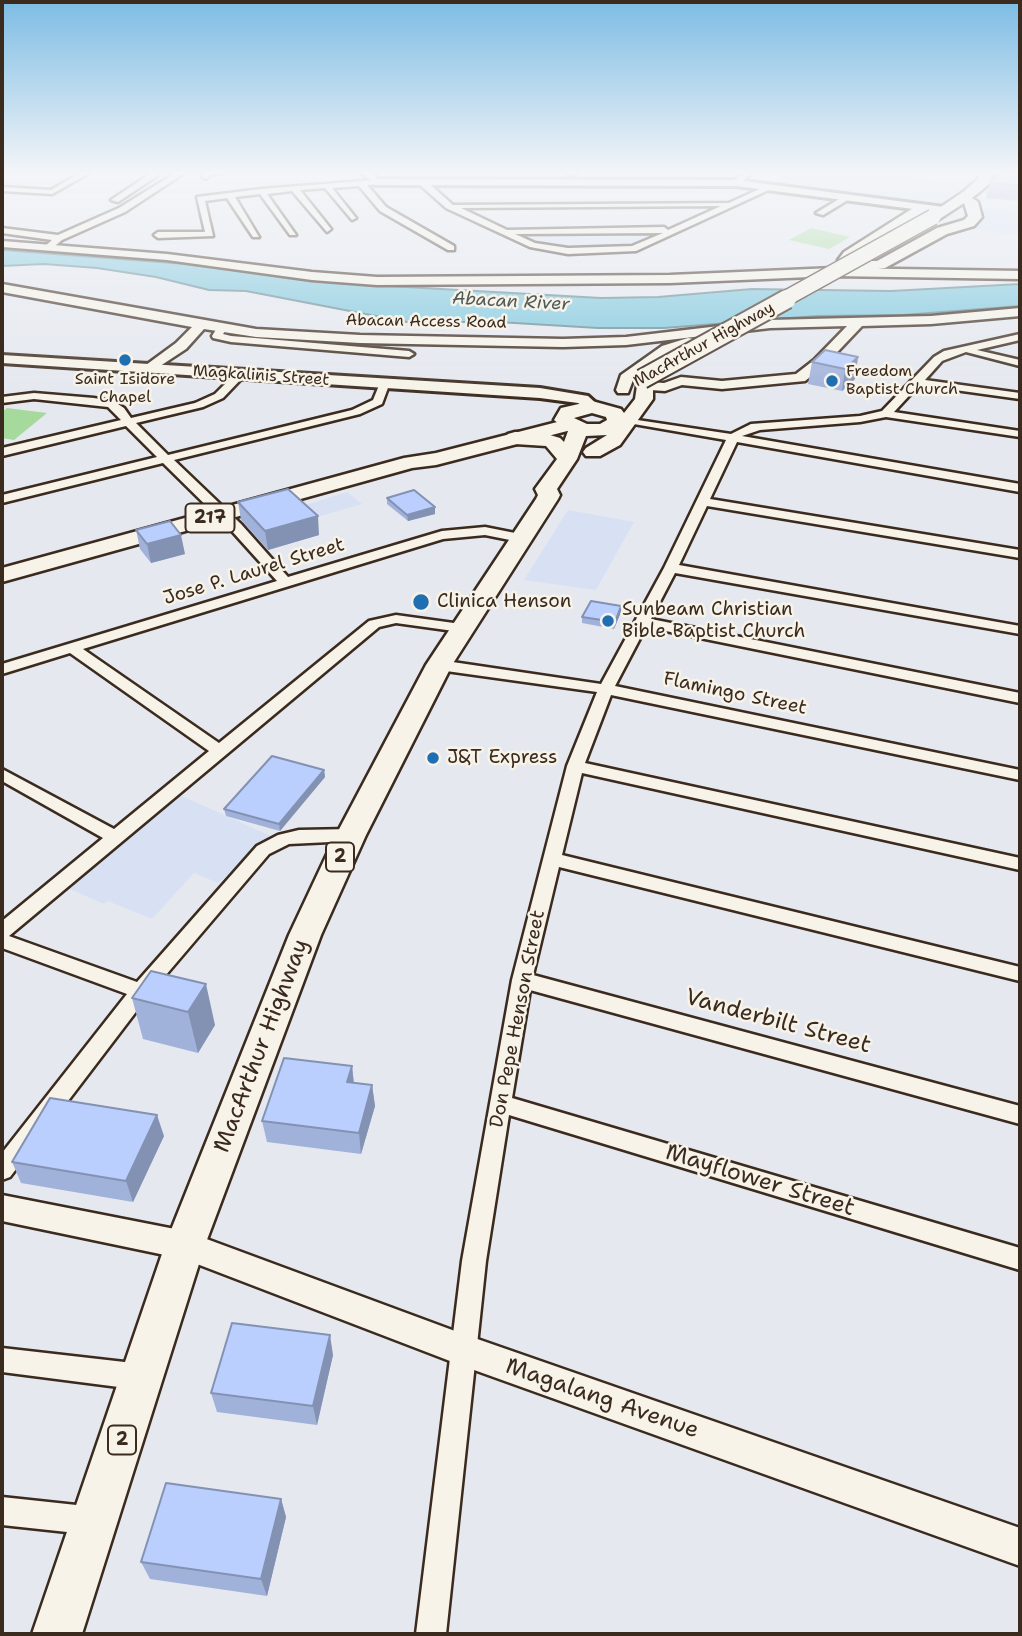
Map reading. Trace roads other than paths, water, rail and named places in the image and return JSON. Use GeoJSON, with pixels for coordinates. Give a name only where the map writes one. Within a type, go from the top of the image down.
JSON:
{"type":"FeatureCollection","features":[{"type":"Feature","properties":{"kind":"highway"},"geometry":{"type":"LineString","coordinates":[[863,248],[845,258],[867,267],[880,265],[910,248]]}},
{"type":"Feature","properties":{"kind":"highway","name":"MacArthur Highway"},"geometry":{"type":"LineString","coordinates":[[549,495],[546,489],[595,418],[623,390],[648,385],[877,248]]}},
{"type":"Feature","properties":{"kind":"highway"},"geometry":{"type":"LineString","coordinates":[[595,418],[644,399],[648,385]]}},
{"type":"Feature","properties":{"kind":"highway","name":"MacArthur Highway"},"geometry":{"type":"LineString","coordinates":[[57,1634],[186,1245],[291,968],[351,835],[439,665],[549,495],[561,492],[593,452],[595,418]]}},
{"type":"Feature","properties":{"kind":"highway"},"geometry":{"type":"LineString","coordinates":[[516,438],[540,438],[553,442],[567,458]]}},
{"type":"Feature","properties":{"kind":"main road","name":"Magkalinis Street"},"geometry":{"type":"LineString","coordinates":[[2,359],[521,394],[595,418]]}},
{"type":"Feature","properties":{"kind":"main road","name":"217"},"geometry":{"type":"LineString","coordinates":[[2,575],[419,461],[595,418]]}},
{"type":"Feature","properties":{"kind":"main road","name":"217"},"geometry":{"type":"LineString","coordinates":[[419,461],[431,453],[595,418]]}},
{"type":"Feature","properties":{"kind":"street"},"geometry":{"type":"LineString","coordinates":[[52,248],[167,257],[377,282],[670,279],[824,272],[1020,275]]}},
{"type":"Feature","properties":{"kind":"street"},"geometry":{"type":"LineString","coordinates":[[546,248],[568,251],[634,248]]}},
{"type":"Feature","properties":{"kind":"street"},"geometry":{"type":"LineString","coordinates":[[824,272],[847,261]]}},
{"type":"Feature","properties":{"kind":"street"},"geometry":{"type":"LineString","coordinates":[[880,265],[929,275]]}},
{"type":"Feature","properties":{"kind":"street","name":"Abacan Access Road"},"geometry":{"type":"LineString","coordinates":[[2,288],[201,325],[325,337],[563,343],[626,341],[722,332]]}},
{"type":"Feature","properties":{"kind":"street"},"geometry":{"type":"LineString","coordinates":[[623,390],[626,379],[667,349],[722,332],[770,324],[931,320],[1020,312]]}},
{"type":"Feature","properties":{"kind":"street"},"geometry":{"type":"LineString","coordinates":[[648,385],[665,387],[681,381],[714,385],[800,378],[820,363],[858,322]]}},
{"type":"Feature","properties":{"kind":"street"},"geometry":{"type":"LineString","coordinates":[[151,369],[181,346],[201,325]]}},
{"type":"Feature","properties":{"kind":"street"},"geometry":{"type":"LineString","coordinates":[[222,328],[217,336],[231,339],[409,354]]}},
{"type":"Feature","properties":{"kind":"street"},"geometry":{"type":"LineString","coordinates":[[886,414],[938,359],[963,349],[1020,337]]}},
{"type":"Feature","properties":{"kind":"street"},"geometry":{"type":"LineString","coordinates":[[963,349],[1020,363]]}},
{"type":"Feature","properties":{"kind":"street"},"geometry":{"type":"LineString","coordinates":[[2,452],[210,401],[219,396],[240,375]]}},
{"type":"Feature","properties":{"kind":"street"},"geometry":{"type":"LineString","coordinates":[[919,382],[1020,396]]}},
{"type":"Feature","properties":{"kind":"street"},"geometry":{"type":"LineString","coordinates":[[2,499],[369,407],[378,402],[384,385]]}},
{"type":"Feature","properties":{"kind":"street"},"geometry":{"type":"LineString","coordinates":[[2,400],[34,396],[103,402],[120,410],[285,582]]}},
{"type":"Feature","properties":{"kind":"street"},"geometry":{"type":"LineString","coordinates":[[595,418],[674,433],[860,419],[886,414],[1020,434]]}},
{"type":"Feature","properties":{"kind":"street"},"geometry":{"type":"LineString","coordinates":[[732,440],[738,434],[760,426]]}},
{"type":"Feature","properties":{"kind":"street"},"geometry":{"type":"LineString","coordinates":[[689,432],[1020,488]]}},
{"type":"Feature","properties":{"kind":"street","name":"Don Pepe Henson Street"},"geometry":{"type":"LineString","coordinates":[[432,1634],[463,1350],[500,1103],[522,980],[551,859],[575,766],[606,689],[671,568],[732,440]]}},
{"type":"Feature","properties":{"kind":"street"},"geometry":{"type":"LineString","coordinates":[[702,501],[1020,554]]}},
{"type":"Feature","properties":{"kind":"street","name":"Jose P. Laurel Street"},"geometry":{"type":"LineString","coordinates":[[2,669],[442,535],[485,531],[520,538]]}},
{"type":"Feature","properties":{"kind":"street"},"geometry":{"type":"LineString","coordinates":[[671,568],[1020,630]]}},
{"type":"Feature","properties":{"kind":"street"},"geometry":{"type":"LineString","coordinates":[[2,930],[374,624],[396,619],[461,628]]}},
{"type":"Feature","properties":{"kind":"street"},"geometry":{"type":"LineString","coordinates":[[642,622],[1020,698]]}},
{"type":"Feature","properties":{"kind":"street"},"geometry":{"type":"LineString","coordinates":[[72,648],[220,751]]}},
{"type":"Feature","properties":{"kind":"street","name":"Flamingo Street"},"geometry":{"type":"LineString","coordinates":[[439,665],[606,689],[1020,775]]}},
{"type":"Feature","properties":{"kind":"street"},"geometry":{"type":"LineString","coordinates":[[575,766],[1020,864]]}},
{"type":"Feature","properties":{"kind":"street"},"geometry":{"type":"LineString","coordinates":[[2,774],[114,837]]}},
{"type":"Feature","properties":{"kind":"street"},"geometry":{"type":"LineString","coordinates":[[2,1170],[141,991],[263,850],[284,839],[299,836],[351,835]]}},
{"type":"Feature","properties":{"kind":"street"},"geometry":{"type":"LineString","coordinates":[[551,859],[1020,974]]}},
{"type":"Feature","properties":{"kind":"street"},"geometry":{"type":"LineString","coordinates":[[2,941],[141,991]]}},
{"type":"Feature","properties":{"kind":"street","name":"Vanderbilt Street"},"geometry":{"type":"LineString","coordinates":[[522,980],[1020,1115]]}},
{"type":"Feature","properties":{"kind":"street","name":"Mayflower Street"},"geometry":{"type":"LineString","coordinates":[[500,1103],[1020,1258]]}},
{"type":"Feature","properties":{"kind":"street","name":"Magalang Avenue"},"geometry":{"type":"LineString","coordinates":[[2,1208],[186,1245],[463,1350],[1020,1547]]}},
{"type":"Feature","properties":{"kind":"street"},"geometry":{"type":"LineString","coordinates":[[2,1360],[142,1377]]}},
{"type":"Feature","properties":{"kind":"street"},"geometry":{"type":"LineString","coordinates":[[2,1511],[95,1521]]}},
{"type":"Feature","properties":{"kind":"water","name":"Abacan River"},"geometry":{"type":"Polygon","coordinates":[[[2,250],[185,264],[335,283],[601,298],[658,297],[752,289],[891,291],[1020,284],[1020,306],[903,315],[817,316],[664,328],[598,328],[498,322],[407,322],[246,291],[209,290],[156,277],[97,268],[44,264],[2,266],[2,250]]]}},
{"type":"Feature","properties":{"kind":"place","name":"Saint Isidore Chapel"},"geometry":{"type":"Point","coordinates":[125,360]}},
{"type":"Feature","properties":{"kind":"place","name":"Freedom Baptist Church"},"geometry":{"type":"Point","coordinates":[832,381]}},
{"type":"Feature","properties":{"kind":"place","name":"Clinica Henson"},"geometry":{"type":"Point","coordinates":[421,602]}},
{"type":"Feature","properties":{"kind":"place","name":"Sunbeam Christian Bible Baptist Church"},"geometry":{"type":"Point","coordinates":[608,621]}},
{"type":"Feature","properties":{"kind":"place","name":"J&T Express"},"geometry":{"type":"Point","coordinates":[433,758]}}]}
